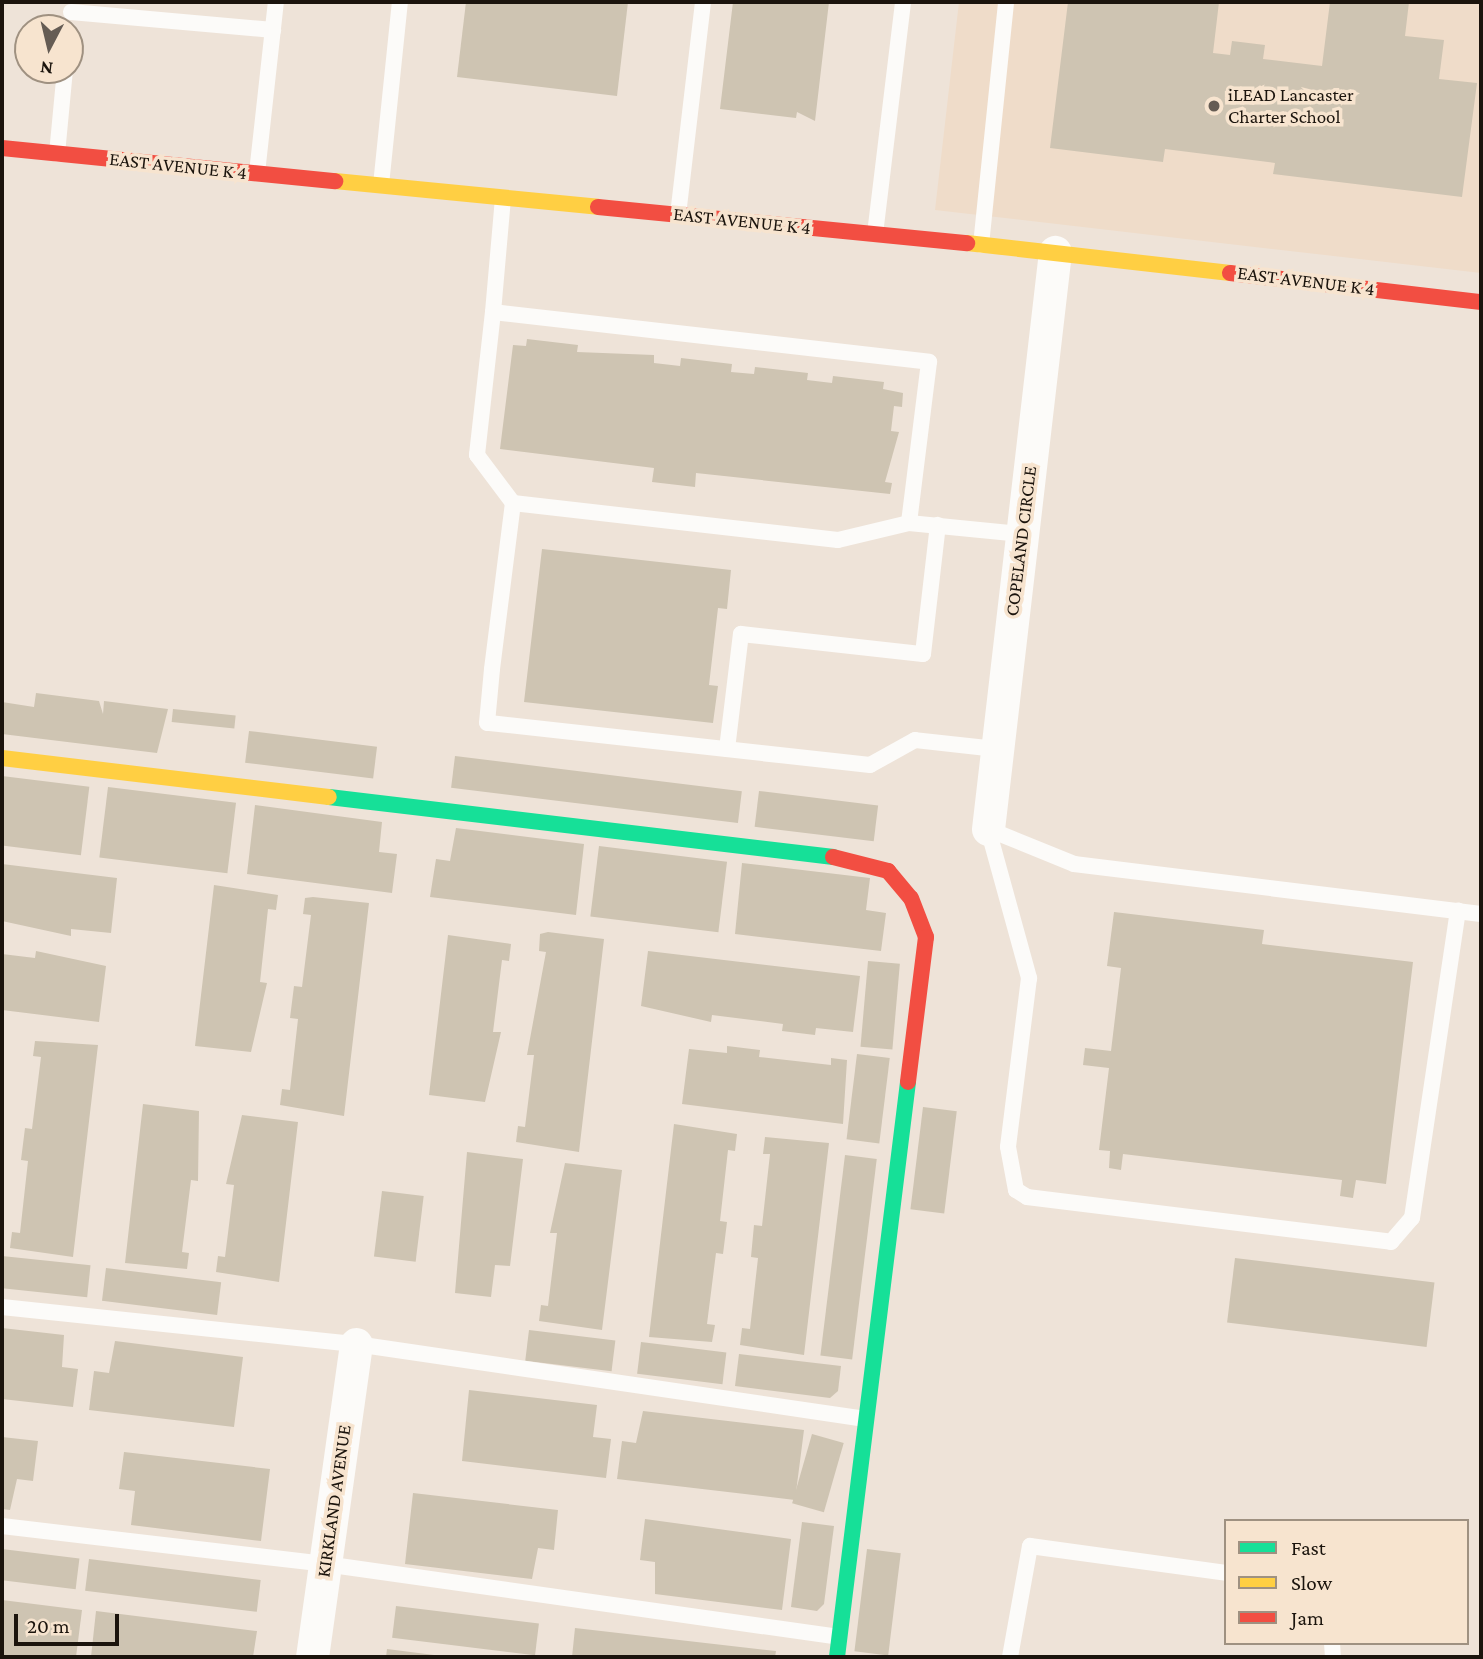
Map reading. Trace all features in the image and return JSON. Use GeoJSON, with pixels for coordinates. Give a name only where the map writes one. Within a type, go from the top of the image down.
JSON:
{"type":"FeatureCollection","features":[{"type":"Feature","properties":{"kind":"street","name":"EAST AVENUE K 4"},"geometry":{"type":"LineString","coordinates":[[2,148],[1055,252],[1481,302]]}},
{"type":"Feature","properties":{"kind":"street","name":"COPELAND CIRCLE"},"geometry":{"type":"LineString","coordinates":[[988,830],[1055,252]]}},
{"type":"Feature","properties":{"kind":"street"},"geometry":{"type":"LineString","coordinates":[[2,758],[858,860],[888,871],[911,898],[926,937],[837,1657]]}},
{"type":"Feature","properties":{"kind":"street","name":"KIRKLAND AVENUE"},"geometry":{"type":"LineString","coordinates":[[312,1657],[356,1344]]}},
{"type":"Feature","properties":{"kind":"lane"},"geometry":{"type":"LineString","coordinates":[[257,173],[276,2]]}},
{"type":"Feature","properties":{"kind":"lane"},"geometry":{"type":"LineString","coordinates":[[381,185],[400,2]]}},
{"type":"Feature","properties":{"kind":"lane"},"geometry":{"type":"LineString","coordinates":[[678,215],[703,2]]}},
{"type":"Feature","properties":{"kind":"lane"},"geometry":{"type":"LineString","coordinates":[[875,234],[903,2]]}},
{"type":"Feature","properties":{"kind":"lane"},"geometry":{"type":"LineString","coordinates":[[981,245],[1006,2]]}},
{"type":"Feature","properties":{"kind":"lane"},"geometry":{"type":"LineString","coordinates":[[84,15],[272,30]]}},
{"type":"Feature","properties":{"kind":"lane"},"geometry":{"type":"LineString","coordinates":[[57,153],[64,84]]}},
{"type":"Feature","properties":{"kind":"lane"},"geometry":{"type":"LineString","coordinates":[[503,198],[494,312],[477,455],[513,503],[487,723],[870,765],[915,740],[996,749]]}},
{"type":"Feature","properties":{"kind":"lane"},"geometry":{"type":"LineString","coordinates":[[494,312],[929,362],[909,523]]}},
{"type":"Feature","properties":{"kind":"lane"},"geometry":{"type":"LineString","coordinates":[[513,503],[838,540],[909,523],[1021,534]]}},
{"type":"Feature","properties":{"kind":"lane"},"geometry":{"type":"LineString","coordinates":[[727,749],[741,635],[923,654],[938,525]]}},
{"type":"Feature","properties":{"kind":"lane"},"geometry":{"type":"LineString","coordinates":[[988,830],[1029,978],[1008,1147],[1016,1191],[1027,1197],[1391,1242],[1412,1218],[1458,910]]}},
{"type":"Feature","properties":{"kind":"lane"},"geometry":{"type":"LineString","coordinates":[[988,830],[1074,864],[1481,914]]}},
{"type":"Feature","properties":{"kind":"lane"},"geometry":{"type":"LineString","coordinates":[[2,1307],[356,1344],[866,1419]]}},
{"type":"Feature","properties":{"kind":"lane"},"geometry":{"type":"LineString","coordinates":[[2,1526],[325,1564],[839,1637]]}},
{"type":"Feature","properties":{"kind":"lane"},"geometry":{"type":"LineString","coordinates":[[1010,1657],[1030,1546],[1224,1573]]}},
{"type":"Feature","properties":{"kind":"shaded area","name":"iLEAD Lancaster Charter School"},"geometry":{"type":"Polygon","coordinates":[[[959,2],[1481,2],[1481,273],[935,210],[959,2]]]}},
{"type":"Feature","properties":{"kind":"building"},"geometry":{"type":"Polygon","coordinates":[[[466,2],[628,2],[617,96],[457,77],[466,2]]]}},
{"type":"Feature","properties":{"kind":"building"},"geometry":{"type":"Polygon","coordinates":[[[733,2],[829,2],[815,121],[797,112],[796,118],[720,109],[733,2]]]}},
{"type":"Feature","properties":{"kind":"building"},"geometry":{"type":"Polygon","coordinates":[[[1068,2],[1219,2],[1213,53],[1230,55],[1232,41],[1265,45],[1263,59],[1322,66],[1330,2],[1409,2],[1405,36],[1444,40],[1439,79],[1477,83],[1462,197],[1273,174],[1275,163],[1165,149],[1163,162],[1050,148],[1068,2]]]}},
{"type":"Feature","properties":{"kind":"building"},"geometry":{"type":"Polygon","coordinates":[[[527,339],[578,345],[577,352],[654,355],[654,363],[680,366],[681,358],[732,364],[731,372],[754,374],[755,367],[808,373],[807,380],[832,383],[833,376],[884,382],[883,389],[903,393],[902,407],[894,406],[891,431],[899,432],[885,482],[892,483],[890,494],[696,473],[695,487],[652,482],[654,468],[500,449],[513,345],[526,346],[527,339]]]}},
{"type":"Feature","properties":{"kind":"building"},"geometry":{"type":"Polygon","coordinates":[[[542,549],[731,570],[727,609],[718,608],[709,685],[718,686],[713,723],[524,702],[542,549]]]}},
{"type":"Feature","properties":{"kind":"building"},"geometry":{"type":"Polygon","coordinates":[[[36,693],[99,701],[103,714],[104,701],[168,709],[157,753],[2,734],[2,702],[34,707],[36,693]]]}},
{"type":"Feature","properties":{"kind":"building"},"geometry":{"type":"Polygon","coordinates":[[[173,709],[236,716],[234,729],[172,722],[173,709]]]}},
{"type":"Feature","properties":{"kind":"building"},"geometry":{"type":"Polygon","coordinates":[[[249,731],[377,747],[373,778],[245,763],[249,731]]]}},
{"type":"Feature","properties":{"kind":"building"},"geometry":{"type":"Polygon","coordinates":[[[455,756],[742,791],[738,823],[451,788],[455,756]]]}},
{"type":"Feature","properties":{"kind":"building"},"geometry":{"type":"Polygon","coordinates":[[[2,776],[89,787],[81,855],[2,846],[2,776]]]}},
{"type":"Feature","properties":{"kind":"building"},"geometry":{"type":"Polygon","coordinates":[[[108,787],[236,803],[227,873],[99,857],[108,787]]]}},
{"type":"Feature","properties":{"kind":"building"},"geometry":{"type":"Polygon","coordinates":[[[759,791],[878,806],[874,841],[755,827],[759,791]]]}},
{"type":"Feature","properties":{"kind":"building"},"geometry":{"type":"Polygon","coordinates":[[[255,805],[382,822],[379,852],[397,854],[392,893],[247,874],[255,805]]]}},
{"type":"Feature","properties":{"kind":"building"},"geometry":{"type":"Polygon","coordinates":[[[456,828],[584,844],[576,915],[430,897],[436,859],[450,861],[456,828]]]}},
{"type":"Feature","properties":{"kind":"building"},"geometry":{"type":"Polygon","coordinates":[[[599,846],[727,862],[718,932],[590,916],[599,846]]]}},
{"type":"Feature","properties":{"kind":"building"},"geometry":{"type":"Polygon","coordinates":[[[742,863],[870,878],[866,910],[886,913],[881,951],[735,934],[742,863]]]}},
{"type":"Feature","properties":{"kind":"building"},"geometry":{"type":"Polygon","coordinates":[[[2,864],[117,878],[111,933],[71,929],[71,936],[2,921],[2,864]]]}},
{"type":"Feature","properties":{"kind":"building"},"geometry":{"type":"Polygon","coordinates":[[[214,885],[278,895],[276,910],[268,909],[260,982],[267,983],[251,1052],[195,1046],[214,885]]]}},
{"type":"Feature","properties":{"kind":"building"},"geometry":{"type":"Polygon","coordinates":[[[305,898],[369,903],[344,1116],[280,1105],[282,1089],[290,1090],[298,1019],[290,1018],[294,986],[302,987],[311,915],[303,914],[305,898]]]}},
{"type":"Feature","properties":{"kind":"building"},"geometry":{"type":"Polygon","coordinates":[[[1114,912],[1264,930],[1262,944],[1413,962],[1386,1184],[1356,1180],[1353,1198],[1340,1196],[1342,1180],[1123,1154],[1121,1170],[1109,1168],[1110,1151],[1099,1150],[1109,1068],[1083,1065],[1085,1048],[1111,1051],[1121,968],[1107,966],[1114,912]]]}},
{"type":"Feature","properties":{"kind":"building"},"geometry":{"type":"Polygon","coordinates":[[[548,932],[604,939],[579,1152],[516,1142],[518,1126],[525,1127],[534,1055],[527,1055],[546,952],[539,951],[540,934],[548,932]]]}},
{"type":"Feature","properties":{"kind":"building"},"geometry":{"type":"Polygon","coordinates":[[[448,935],[511,944],[509,961],[502,960],[493,1032],[501,1032],[485,1102],[429,1095],[448,935]]]}},
{"type":"Feature","properties":{"kind":"building"},"geometry":{"type":"Polygon","coordinates":[[[36,951],[106,966],[99,1022],[2,1010],[2,954],[35,958],[36,951]]]}},
{"type":"Feature","properties":{"kind":"building"},"geometry":{"type":"Polygon","coordinates":[[[648,951],[860,976],[853,1032],[816,1028],[815,1035],[782,1031],[783,1024],[712,1015],[711,1022],[641,1006],[648,951]]]}},
{"type":"Feature","properties":{"kind":"building"},"geometry":{"type":"Polygon","coordinates":[[[868,961],[900,964],[892,1049],[861,1047],[868,961]]]}},
{"type":"Feature","properties":{"kind":"building"},"geometry":{"type":"Polygon","coordinates":[[[35,1041],[98,1045],[73,1257],[10,1248],[12,1232],[20,1233],[28,1161],[21,1160],[25,1128],[32,1129],[41,1057],[33,1056],[35,1041]]]}},
{"type":"Feature","properties":{"kind":"building"},"geometry":{"type":"Polygon","coordinates":[[[727,1046],[760,1050],[759,1057],[831,1065],[831,1058],[847,1060],[843,1124],[682,1104],[689,1049],[727,1053],[727,1046]]]}},
{"type":"Feature","properties":{"kind":"building"},"geometry":{"type":"Polygon","coordinates":[[[857,1054],[890,1058],[879,1143],[847,1139],[857,1054]]]}},
{"type":"Feature","properties":{"kind":"building"},"geometry":{"type":"Polygon","coordinates":[[[143,1104],[199,1111],[198,1181],[191,1180],[182,1252],[189,1253],[187,1269],[125,1263],[143,1104]]]}},
{"type":"Feature","properties":{"kind":"building"},"geometry":{"type":"Polygon","coordinates":[[[923,1107],[957,1111],[944,1213],[910,1209],[923,1107]]]}},
{"type":"Feature","properties":{"kind":"building"},"geometry":{"type":"Polygon","coordinates":[[[242,1115],[298,1122],[279,1282],[216,1272],[218,1256],[225,1257],[234,1185],[226,1184],[242,1115]]]}},
{"type":"Feature","properties":{"kind":"building"},"geometry":{"type":"Polygon","coordinates":[[[674,1124],[737,1134],[735,1151],[728,1150],[720,1221],[727,1222],[723,1254],[716,1253],[707,1324],[715,1325],[712,1342],[649,1337],[674,1124]]]}},
{"type":"Feature","properties":{"kind":"building"},"geometry":{"type":"Polygon","coordinates":[[[765,1137],[829,1143],[804,1355],[740,1345],[742,1328],[750,1329],[758,1258],[751,1257],[754,1225],[762,1226],[770,1154],[763,1154],[765,1137]]]}},
{"type":"Feature","properties":{"kind":"building"},"geometry":{"type":"Polygon","coordinates":[[[467,1152],[523,1159],[510,1266],[495,1265],[491,1297],[455,1293],[467,1152]]]}},
{"type":"Feature","properties":{"kind":"building"},"geometry":{"type":"Polygon","coordinates":[[[845,1155],[877,1159],[852,1359],[820,1355],[845,1155]]]}},
{"type":"Feature","properties":{"kind":"building"},"geometry":{"type":"Polygon","coordinates":[[[565,1163],[622,1170],[602,1330],[539,1321],[541,1305],[548,1306],[557,1233],[550,1233],[565,1163]]]}},
{"type":"Feature","properties":{"kind":"building"},"geometry":{"type":"Polygon","coordinates":[[[382,1191],[424,1196],[416,1262],[374,1257],[382,1191]]]}},
{"type":"Feature","properties":{"kind":"building"},"geometry":{"type":"Polygon","coordinates":[[[2,1256],[91,1265],[87,1297],[2,1288],[2,1256]]]}},
{"type":"Feature","properties":{"kind":"building"},"geometry":{"type":"Polygon","coordinates":[[[1235,1258],[1435,1282],[1427,1347],[1227,1323],[1235,1258]]]}},
{"type":"Feature","properties":{"kind":"building"},"geometry":{"type":"Polygon","coordinates":[[[106,1268],[221,1282],[217,1315],[102,1301],[106,1268]]]}},
{"type":"Feature","properties":{"kind":"building"},"geometry":{"type":"Polygon","coordinates":[[[2,1328],[64,1335],[62,1367],[78,1369],[73,1407],[2,1399],[2,1328]]]}},
{"type":"Feature","properties":{"kind":"building"},"geometry":{"type":"Polygon","coordinates":[[[529,1330],[615,1341],[612,1371],[525,1361],[529,1330]]]}},
{"type":"Feature","properties":{"kind":"building"},"geometry":{"type":"Polygon","coordinates":[[[115,1341],[243,1357],[234,1427],[89,1410],[94,1371],[109,1373],[115,1341]]]}},
{"type":"Feature","properties":{"kind":"building"},"geometry":{"type":"Polygon","coordinates":[[[641,1342],[726,1352],[722,1384],[637,1374],[641,1342]]]}},
{"type":"Feature","properties":{"kind":"building"},"geometry":{"type":"Polygon","coordinates":[[[739,1354],[841,1366],[838,1391],[830,1398],[735,1386],[739,1354]]]}},
{"type":"Feature","properties":{"kind":"building"},"geometry":{"type":"Polygon","coordinates":[[[469,1390],[597,1405],[593,1437],[611,1439],[606,1478],[462,1461],[469,1390]]]}},
{"type":"Feature","properties":{"kind":"building"},"geometry":{"type":"Polygon","coordinates":[[[643,1411],[804,1430],[795,1500],[617,1479],[622,1441],[636,1443],[643,1411]]]}},
{"type":"Feature","properties":{"kind":"building"},"geometry":{"type":"Polygon","coordinates":[[[812,1434],[844,1443],[824,1512],[792,1503],[812,1434]]]}},
{"type":"Feature","properties":{"kind":"building"},"geometry":{"type":"Polygon","coordinates":[[[2,1437],[38,1441],[33,1481],[17,1479],[10,1510],[2,1509],[2,1437]]]}},
{"type":"Feature","properties":{"kind":"building"},"geometry":{"type":"Polygon","coordinates":[[[124,1452],[270,1469],[261,1541],[131,1525],[135,1491],[119,1489],[124,1452]]]}},
{"type":"Feature","properties":{"kind":"building"},"geometry":{"type":"Polygon","coordinates":[[[413,1493],[558,1510],[554,1550],[538,1548],[532,1579],[405,1564],[413,1493]]]}},
{"type":"Feature","properties":{"kind":"building"},"geometry":{"type":"Polygon","coordinates":[[[645,1519],[791,1539],[782,1610],[655,1594],[655,1562],[640,1560],[645,1519]]]}},
{"type":"Feature","properties":{"kind":"building"},"geometry":{"type":"Polygon","coordinates":[[[802,1522],[834,1526],[824,1604],[817,1611],[791,1607],[802,1522]]]}},
{"type":"Feature","properties":{"kind":"building"},"geometry":{"type":"Polygon","coordinates":[[[2,1549],[79,1559],[76,1589],[2,1580],[2,1549]]]}},
{"type":"Feature","properties":{"kind":"building"},"geometry":{"type":"Polygon","coordinates":[[[867,1549],[901,1553],[888,1655],[854,1651],[867,1549]]]}},
{"type":"Feature","properties":{"kind":"building"},"geometry":{"type":"Polygon","coordinates":[[[89,1559],[261,1580],[257,1612],[85,1591],[89,1559]]]}},
{"type":"Feature","properties":{"kind":"building"},"geometry":{"type":"Polygon","coordinates":[[[2,1600],[82,1610],[76,1657],[2,1656],[2,1600]]]}},
{"type":"Feature","properties":{"kind":"building"},"geometry":{"type":"Polygon","coordinates":[[[396,1606],[539,1624],[535,1655],[392,1638],[396,1606]]]}},
{"type":"Feature","properties":{"kind":"building"},"geometry":{"type":"Polygon","coordinates":[[[96,1611],[257,1631],[253,1657],[91,1657],[96,1611]]]}},
{"type":"Feature","properties":{"kind":"building"},"geometry":{"type":"Polygon","coordinates":[[[575,1628],[776,1651],[775,1657],[572,1657],[575,1628]]]}},
{"type":"Feature","properties":{"kind":"building"},"geometry":{"type":"Polygon","coordinates":[[[387,1649],[442,1656],[442,1657],[386,1657],[387,1649]]]}},
{"type":"Feature","properties":{"kind":"traffic: fast"},"geometry":{"type":"LineString","coordinates":[[329,797],[833,857]]}},
{"type":"Feature","properties":{"kind":"traffic: fast"},"geometry":{"type":"LineString","coordinates":[[837,1657],[908,1082]]}},
{"type":"Feature","properties":{"kind":"traffic: slow"},"geometry":{"type":"LineString","coordinates":[[335,181],[598,207]]}},
{"type":"Feature","properties":{"kind":"traffic: slow"},"geometry":{"type":"LineString","coordinates":[[967,243],[1230,273]]}},
{"type":"Feature","properties":{"kind":"traffic: slow"},"geometry":{"type":"LineString","coordinates":[[2,758],[329,797]]}},
{"type":"Feature","properties":{"kind":"traffic: jam"},"geometry":{"type":"LineString","coordinates":[[2,148],[335,181]]}},
{"type":"Feature","properties":{"kind":"traffic: jam"},"geometry":{"type":"LineString","coordinates":[[598,207],[967,243]]}},
{"type":"Feature","properties":{"kind":"traffic: jam"},"geometry":{"type":"LineString","coordinates":[[1230,273],[1481,302]]}},
{"type":"Feature","properties":{"kind":"traffic: jam"},"geometry":{"type":"LineString","coordinates":[[833,857],[888,871],[911,898],[926,937],[908,1082]]}},
{"type":"Feature","properties":{"kind":"place","name":"iLEAD Lancaster Charter School"},"geometry":{"type":"Point","coordinates":[1214,106]}}]}
